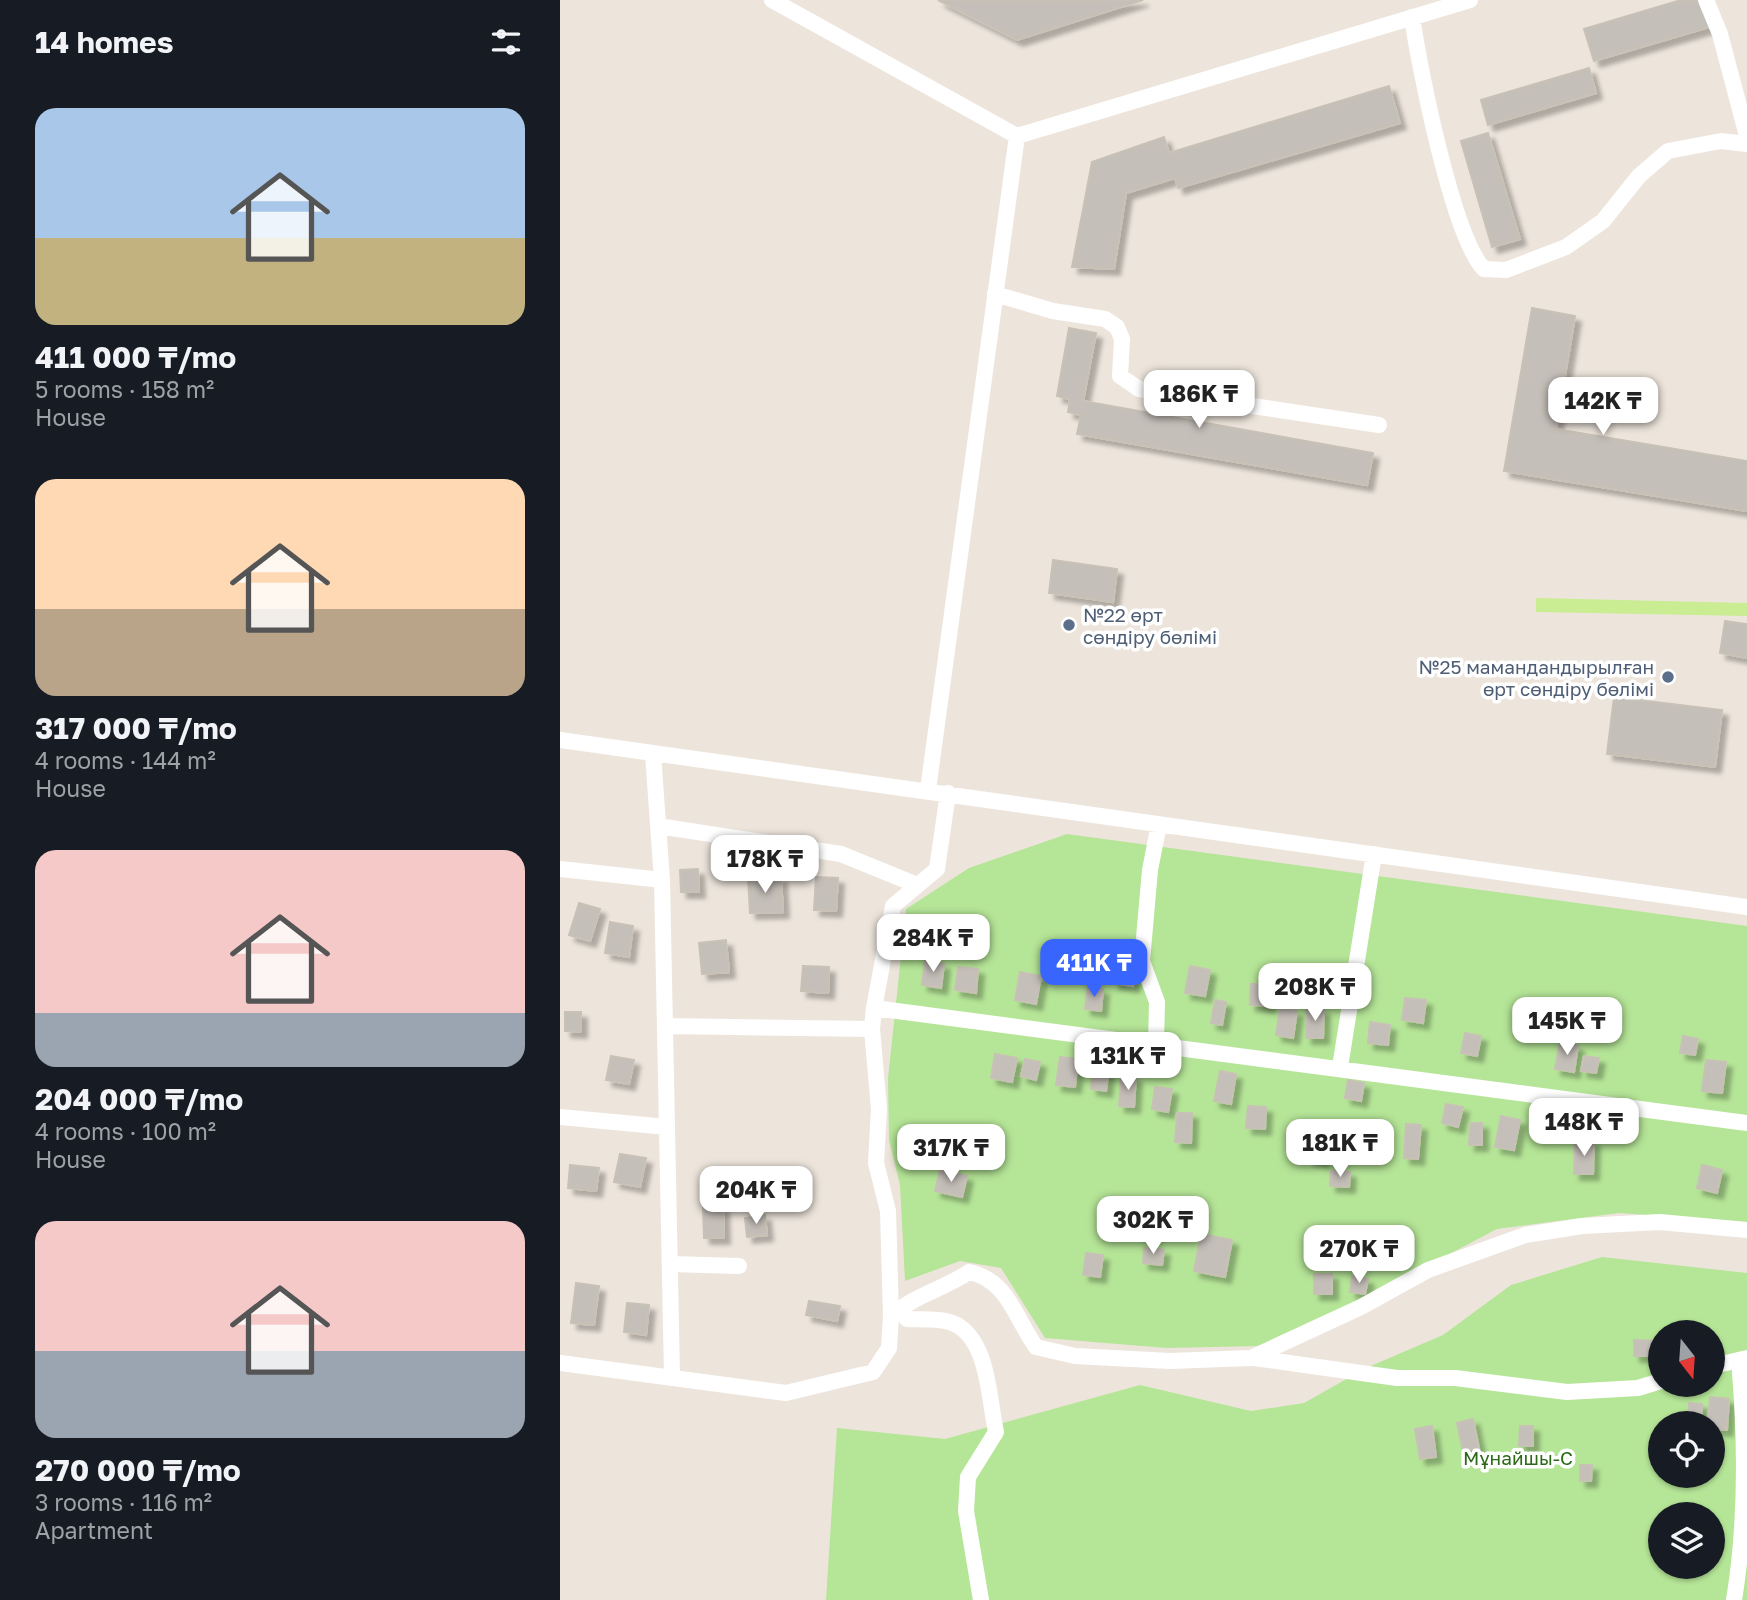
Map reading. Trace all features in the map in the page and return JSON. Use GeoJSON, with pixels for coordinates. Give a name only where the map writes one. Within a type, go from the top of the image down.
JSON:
{"type":"FeatureCollection","features":[{"type":"Feature","properties":{"kind":"street"},"geometry":{"type":"LineString","coordinates":[[772,0],[1017,136],[1469,0]]}},
{"type":"Feature","properties":{"kind":"street"},"geometry":{"type":"LineString","coordinates":[[1706,0],[1720,34],[1747,136]]}},
{"type":"Feature","properties":{"kind":"street"},"geometry":{"type":"LineString","coordinates":[[1412,17],[1437,136],[1458,212],[1476,261],[1484,269],[1506,270],[1566,247],[1603,220],[1639,176],[1668,151],[1721,141],[1747,144]]}},
{"type":"Feature","properties":{"kind":"street"},"geometry":{"type":"LineString","coordinates":[[929,790],[1017,136]]}},
{"type":"Feature","properties":{"kind":"street"},"geometry":{"type":"LineString","coordinates":[[995,293],[1053,311],[1105,319],[1117,327],[1122,339],[1120,376],[1139,389],[1379,425]]}},
{"type":"Feature","properties":{"kind":"street"},"geometry":{"type":"LineString","coordinates":[[560,740],[1747,907]]}},
{"type":"Feature","properties":{"kind":"street"},"geometry":{"type":"LineString","coordinates":[[653,754],[662,880],[672,1376]]}},
{"type":"Feature","properties":{"kind":"street"},"geometry":{"type":"LineString","coordinates":[[560,1363],[786,1393],[873,1372],[889,1348],[895,1312],[888,1211],[876,1163],[879,1109],[872,1029],[874,1008],[893,906],[937,869],[948,793]]}},
{"type":"Feature","properties":{"kind":"street"},"geometry":{"type":"LineString","coordinates":[[1156,1044],[1157,1002],[1142,961],[1150,870],[1159,824]]}},
{"type":"Feature","properties":{"kind":"street"},"geometry":{"type":"LineString","coordinates":[[658,826],[841,854],[918,885]]}},
{"type":"Feature","properties":{"kind":"street"},"geometry":{"type":"LineString","coordinates":[[1340,1067],[1374,854]]}},
{"type":"Feature","properties":{"kind":"street"},"geometry":{"type":"LineString","coordinates":[[560,869],[662,880]]}},
{"type":"Feature","properties":{"kind":"street"},"geometry":{"type":"LineString","coordinates":[[874,1008],[1340,1067],[1747,1123]]}},
{"type":"Feature","properties":{"kind":"street"},"geometry":{"type":"LineString","coordinates":[[665,1026],[872,1029]]}},
{"type":"Feature","properties":{"kind":"street"},"geometry":{"type":"LineString","coordinates":[[560,1117],[667,1127]]}},
{"type":"Feature","properties":{"kind":"street"},"geometry":{"type":"LineString","coordinates":[[1251,1358],[1361,1307],[1428,1270],[1525,1235],[1582,1226],[1660,1223],[1747,1230]]}},
{"type":"Feature","properties":{"kind":"street"},"geometry":{"type":"LineString","coordinates":[[670,1264],[738,1266]]}},
{"type":"Feature","properties":{"kind":"street"},"geometry":{"type":"LineString","coordinates":[[895,1312],[946,1288],[969,1272],[987,1276],[1004,1293],[1020,1326],[1036,1347],[1075,1356],[1170,1362],[1251,1358],[1397,1378],[1455,1378],[1567,1392],[1648,1385]]}},
{"type":"Feature","properties":{"kind":"street"},"geometry":{"type":"LineString","coordinates":[[895,1312],[907,1320],[940,1320],[960,1326],[975,1345],[982,1363],[996,1432],[968,1477],[966,1511],[981,1600]]}},
{"type":"Feature","properties":{"kind":"street"},"geometry":{"type":"LineString","coordinates":[[1734,1600],[1743,1561],[1746,1476],[1743,1359]]}},
{"type":"Feature","properties":{"kind":"green space"},"geometry":{"type":"Polygon","coordinates":[[[1536,598],[1747,603],[1747,616],[1536,612],[1536,598]]]}},
{"type":"Feature","properties":{"kind":"green space"},"geometry":{"type":"Polygon","coordinates":[[[1067,834],[1747,926],[1747,1222],[1619,1213],[1497,1229],[1305,1330],[1258,1346],[1166,1348],[1045,1338],[1001,1268],[960,1261],[905,1281],[900,1185],[889,1140],[888,1078],[906,909],[969,868],[1067,834]]]}},
{"type":"Feature","properties":{"kind":"green space","name":"Мұнайшы-С"},"geometry":{"type":"Polygon","coordinates":[[[1602,1257],[1747,1273],[1747,1600],[826,1600],[837,1428],[945,1439],[1140,1385],[1251,1411],[1304,1403],[1366,1368],[1443,1335],[1511,1285],[1602,1257]]]}},
{"type":"Feature","properties":{"kind":"building"},"geometry":{"type":"Polygon","coordinates":[[[938,0],[1143,0],[1017,40],[938,0]]]}},
{"type":"Feature","properties":{"kind":"building"},"geometry":{"type":"Polygon","coordinates":[[[1681,0],[1701,0],[1709,27],[1594,61],[1584,29],[1681,0]]]}},
{"type":"Feature","properties":{"kind":"building"},"geometry":{"type":"Polygon","coordinates":[[[1589,68],[1596,93],[1488,125],[1481,100],[1589,68]]]}},
{"type":"Feature","properties":{"kind":"building"},"geometry":{"type":"Polygon","coordinates":[[[1389,86],[1400,123],[1178,188],[1175,178],[1126,193],[1114,269],[1072,267],[1092,162],[1164,137],[1169,153],[1389,86]]]}},
{"type":"Feature","properties":{"kind":"building"},"geometry":{"type":"Polygon","coordinates":[[[1488,133],[1520,239],[1492,247],[1461,141],[1488,133]]]}},
{"type":"Feature","properties":{"kind":"building"},"geometry":{"type":"Polygon","coordinates":[[[1532,308],[1575,316],[1556,429],[1747,461],[1747,511],[1504,471],[1532,308]]]}},
{"type":"Feature","properties":{"kind":"building"},"geometry":{"type":"Polygon","coordinates":[[[1069,328],[1096,333],[1083,401],[1373,453],[1367,485],[1077,434],[1081,415],[1068,412],[1070,399],[1057,396],[1069,328]]]}},
{"type":"Feature","properties":{"kind":"building"},"geometry":{"type":"Polygon","coordinates":[[[1053,560],[1117,569],[1113,602],[1049,593],[1053,560]]]}},
{"type":"Feature","properties":{"kind":"building"},"geometry":{"type":"Polygon","coordinates":[[[1725,621],[1747,624],[1747,658],[1720,653],[1725,621]]]}},
{"type":"Feature","properties":{"kind":"building"},"geometry":{"type":"Polygon","coordinates":[[[1614,697],[1722,710],[1715,767],[1607,754],[1614,697]]]}},
{"type":"Feature","properties":{"kind":"building"},"geometry":{"type":"Polygon","coordinates":[[[698,869],[699,892],[681,892],[680,870],[698,869]]]}},
{"type":"Feature","properties":{"kind":"building"},"geometry":{"type":"Polygon","coordinates":[[[781,877],[783,912],[750,913],[748,878],[781,877]]]}},
{"type":"Feature","properties":{"kind":"building"},"geometry":{"type":"Polygon","coordinates":[[[816,877],[838,878],[836,911],[814,910],[816,877]]]}},
{"type":"Feature","properties":{"kind":"building"},"geometry":{"type":"Polygon","coordinates":[[[579,903],[600,909],[590,941],[569,935],[579,903]]]}},
{"type":"Feature","properties":{"kind":"building"},"geometry":{"type":"Polygon","coordinates":[[[610,922],[633,926],[629,957],[605,953],[610,922]]]}},
{"type":"Feature","properties":{"kind":"building"},"geometry":{"type":"Polygon","coordinates":[[[726,940],[729,972],[702,974],[699,943],[726,940]]]}},
{"type":"Feature","properties":{"kind":"building"},"geometry":{"type":"Polygon","coordinates":[[[1117,957],[1137,960],[1133,986],[1113,983],[1117,957]]]}},
{"type":"Feature","properties":{"kind":"building"},"geometry":{"type":"Polygon","coordinates":[[[925,961],[944,964],[941,988],[922,985],[925,961]]]}},
{"type":"Feature","properties":{"kind":"building"},"geometry":{"type":"Polygon","coordinates":[[[803,966],[829,967],[828,993],[801,991],[803,966]]]}},
{"type":"Feature","properties":{"kind":"building"},"geometry":{"type":"Polygon","coordinates":[[[1190,966],[1210,970],[1205,996],[1185,993],[1190,966]]]}},
{"type":"Feature","properties":{"kind":"building"},"geometry":{"type":"Polygon","coordinates":[[[958,967],[978,969],[976,993],[955,990],[958,967]]]}},
{"type":"Feature","properties":{"kind":"building"},"geometry":{"type":"Polygon","coordinates":[[[1020,972],[1041,976],[1036,1004],[1015,1000],[1020,972]]]}},
{"type":"Feature","properties":{"kind":"building"},"geometry":{"type":"Polygon","coordinates":[[[1251,984],[1271,985],[1269,1006],[1250,1005],[1251,984]]]}},
{"type":"Feature","properties":{"kind":"building"},"geometry":{"type":"Polygon","coordinates":[[[1088,987],[1103,989],[1101,1011],[1085,1009],[1088,987]]]}},
{"type":"Feature","properties":{"kind":"building"},"geometry":{"type":"Polygon","coordinates":[[[1405,998],[1426,1000],[1423,1023],[1402,1020],[1405,998]]]}},
{"type":"Feature","properties":{"kind":"building"},"geometry":{"type":"Polygon","coordinates":[[[1215,1000],[1226,1002],[1222,1025],[1211,1023],[1215,1000]]]}},
{"type":"Feature","properties":{"kind":"building"},"geometry":{"type":"Polygon","coordinates":[[[1280,1008],[1297,1011],[1293,1038],[1276,1035],[1280,1008]]]}},
{"type":"Feature","properties":{"kind":"building"},"geometry":{"type":"Polygon","coordinates":[[[1306,1009],[1324,1009],[1323,1038],[1306,1038],[1306,1009]]]}},
{"type":"Feature","properties":{"kind":"building"},"geometry":{"type":"Polygon","coordinates":[[[565,1012],[581,1012],[581,1032],[565,1031],[565,1012]]]}},
{"type":"Feature","properties":{"kind":"building"},"geometry":{"type":"Polygon","coordinates":[[[1370,1022],[1390,1025],[1388,1045],[1368,1043],[1370,1022]]]}},
{"type":"Feature","properties":{"kind":"building"},"geometry":{"type":"Polygon","coordinates":[[[1465,1033],[1481,1036],[1477,1056],[1461,1053],[1465,1033]]]}},
{"type":"Feature","properties":{"kind":"building"},"geometry":{"type":"Polygon","coordinates":[[[1683,1036],[1698,1039],[1695,1055],[1680,1053],[1683,1036]]]}},
{"type":"Feature","properties":{"kind":"building"},"geometry":{"type":"Polygon","coordinates":[[[1560,1042],[1578,1046],[1574,1072],[1555,1069],[1560,1042]]]}},
{"type":"Feature","properties":{"kind":"building"},"geometry":{"type":"Polygon","coordinates":[[[995,1054],[1017,1058],[1012,1082],[991,1078],[995,1054]]]}},
{"type":"Feature","properties":{"kind":"building"},"geometry":{"type":"Polygon","coordinates":[[[611,1056],[634,1060],[629,1084],[606,1080],[611,1056]]]}},
{"type":"Feature","properties":{"kind":"building"},"geometry":{"type":"Polygon","coordinates":[[[1584,1056],[1599,1058],[1596,1073],[1581,1071],[1584,1056]]]}},
{"type":"Feature","properties":{"kind":"building"},"geometry":{"type":"Polygon","coordinates":[[[1060,1057],[1078,1059],[1075,1087],[1056,1085],[1060,1057]]]}},
{"type":"Feature","properties":{"kind":"building"},"geometry":{"type":"Polygon","coordinates":[[[1025,1059],[1040,1062],[1036,1080],[1021,1076],[1025,1059]]]}},
{"type":"Feature","properties":{"kind":"building"},"geometry":{"type":"Polygon","coordinates":[[[1094,1059],[1110,1061],[1106,1091],[1091,1089],[1094,1059]]]}},
{"type":"Feature","properties":{"kind":"building"},"geometry":{"type":"Polygon","coordinates":[[[1706,1060],[1726,1062],[1722,1093],[1702,1091],[1706,1060]]]}},
{"type":"Feature","properties":{"kind":"building"},"geometry":{"type":"Polygon","coordinates":[[[1220,1071],[1236,1074],[1231,1104],[1214,1101],[1220,1071]]]}},
{"type":"Feature","properties":{"kind":"building"},"geometry":{"type":"Polygon","coordinates":[[[1121,1076],[1136,1077],[1134,1107],[1119,1106],[1121,1076]]]}},
{"type":"Feature","properties":{"kind":"building"},"geometry":{"type":"Polygon","coordinates":[[[1348,1080],[1364,1083],[1361,1101],[1345,1098],[1348,1080]]]}},
{"type":"Feature","properties":{"kind":"building"},"geometry":{"type":"Polygon","coordinates":[[[1155,1087],[1172,1089],[1168,1112],[1152,1109],[1155,1087]]]}},
{"type":"Feature","properties":{"kind":"building"},"geometry":{"type":"Polygon","coordinates":[[[1446,1104],[1463,1107],[1458,1127],[1442,1123],[1446,1104]]]}},
{"type":"Feature","properties":{"kind":"building"},"geometry":{"type":"Polygon","coordinates":[[[1248,1106],[1266,1107],[1265,1129],[1246,1128],[1248,1106]]]}},
{"type":"Feature","properties":{"kind":"building"},"geometry":{"type":"Polygon","coordinates":[[[1177,1113],[1192,1113],[1191,1143],[1175,1142],[1177,1113]]]}},
{"type":"Feature","properties":{"kind":"building"},"geometry":{"type":"Polygon","coordinates":[[[1537,1115],[1552,1116],[1550,1133],[1536,1132],[1537,1115]]]}},
{"type":"Feature","properties":{"kind":"building"},"geometry":{"type":"Polygon","coordinates":[[[1501,1116],[1520,1120],[1514,1150],[1495,1147],[1501,1116]]]}},
{"type":"Feature","properties":{"kind":"building"},"geometry":{"type":"Polygon","coordinates":[[[1470,1123],[1482,1123],[1482,1145],[1469,1145],[1470,1123]]]}},
{"type":"Feature","properties":{"kind":"building"},"geometry":{"type":"Polygon","coordinates":[[[1406,1124],[1421,1125],[1418,1159],[1404,1158],[1406,1124]]]}},
{"type":"Feature","properties":{"kind":"building"},"geometry":{"type":"Polygon","coordinates":[[[1314,1125],[1329,1129],[1322,1162],[1307,1159],[1314,1125]]]}},
{"type":"Feature","properties":{"kind":"building"},"geometry":{"type":"Polygon","coordinates":[[[1575,1141],[1594,1141],[1593,1174],[1574,1174],[1575,1141]]]}},
{"type":"Feature","properties":{"kind":"building"},"geometry":{"type":"Polygon","coordinates":[[[620,1154],[646,1158],[640,1187],[614,1182],[620,1154]]]}},
{"type":"Feature","properties":{"kind":"building"},"geometry":{"type":"Polygon","coordinates":[[[570,1165],[599,1168],[596,1191],[568,1188],[570,1165]]]}},
{"type":"Feature","properties":{"kind":"building"},"geometry":{"type":"Polygon","coordinates":[[[1702,1165],[1722,1170],[1717,1193],[1697,1188],[1702,1165]]]}},
{"type":"Feature","properties":{"kind":"building"},"geometry":{"type":"Polygon","coordinates":[[[940,1170],[967,1176],[962,1197],[935,1191],[940,1170]]]}},
{"type":"Feature","properties":{"kind":"building"},"geometry":{"type":"Polygon","coordinates":[[[1331,1171],[1350,1172],[1349,1187],[1330,1186],[1331,1171]]]}},
{"type":"Feature","properties":{"kind":"building"},"geometry":{"type":"Polygon","coordinates":[[[723,1206],[724,1238],[704,1238],[703,1207],[723,1206]]]}},
{"type":"Feature","properties":{"kind":"building"},"geometry":{"type":"Polygon","coordinates":[[[765,1215],[767,1235],[747,1237],[745,1218],[765,1215]]]}},
{"type":"Feature","properties":{"kind":"building"},"geometry":{"type":"Polygon","coordinates":[[[1201,1234],[1232,1240],[1225,1277],[1194,1271],[1201,1234]]]}},
{"type":"Feature","properties":{"kind":"building"},"geometry":{"type":"Polygon","coordinates":[[[1144,1248],[1164,1250],[1162,1265],[1143,1263],[1144,1248]]]}},
{"type":"Feature","properties":{"kind":"building"},"geometry":{"type":"Polygon","coordinates":[[[1086,1253],[1103,1255],[1100,1277],[1083,1275],[1086,1253]]]}},
{"type":"Feature","properties":{"kind":"building"},"geometry":{"type":"Polygon","coordinates":[[[1314,1274],[1332,1274],[1332,1294],[1314,1294],[1314,1274]]]}},
{"type":"Feature","properties":{"kind":"building"},"geometry":{"type":"Polygon","coordinates":[[[1352,1276],[1368,1279],[1365,1294],[1350,1292],[1352,1276]]]}},
{"type":"Feature","properties":{"kind":"building"},"geometry":{"type":"Polygon","coordinates":[[[576,1283],[599,1286],[594,1325],[571,1323],[576,1283]]]}},
{"type":"Feature","properties":{"kind":"building"},"geometry":{"type":"Polygon","coordinates":[[[809,1301],[840,1306],[837,1321],[806,1315],[809,1301]]]}},
{"type":"Feature","properties":{"kind":"building"},"geometry":{"type":"Polygon","coordinates":[[[627,1303],[649,1305],[646,1335],[624,1332],[627,1303]]]}},
{"type":"Feature","properties":{"kind":"building"},"geometry":{"type":"Polygon","coordinates":[[[1634,1340],[1648,1341],[1648,1356],[1634,1356],[1634,1340]]]}},
{"type":"Feature","properties":{"kind":"building"},"geometry":{"type":"Polygon","coordinates":[[[1710,1397],[1729,1399],[1727,1430],[1725,1411],[1709,1411],[1710,1397]]]}},
{"type":"Feature","properties":{"kind":"building"},"geometry":{"type":"Polygon","coordinates":[[[1689,1403],[1702,1404],[1702,1411],[1689,1411],[1689,1403]]]}},
{"type":"Feature","properties":{"kind":"building"},"geometry":{"type":"Polygon","coordinates":[[[1473,1419],[1479,1448],[1463,1451],[1457,1423],[1473,1419]]]}},
{"type":"Feature","properties":{"kind":"building"},"geometry":{"type":"Polygon","coordinates":[[[1432,1426],[1436,1457],[1420,1459],[1415,1429],[1432,1426]]]}},
{"type":"Feature","properties":{"kind":"building"},"geometry":{"type":"Polygon","coordinates":[[[1520,1426],[1533,1426],[1533,1446],[1519,1446],[1520,1426]]]}},
{"type":"Feature","properties":{"kind":"building"},"geometry":{"type":"Polygon","coordinates":[[[1580,1465],[1592,1465],[1591,1481],[1580,1481],[1580,1465]]]}},
{"type":"Feature","properties":{"kind":"place","name":"№22 өрт сөндіру бөлімі"},"geometry":{"type":"Point","coordinates":[1069,625]}},
{"type":"Feature","properties":{"kind":"place","name":"№25 мамандандырылған өрт сөндіру бөлімі"},"geometry":{"type":"Point","coordinates":[1668,677]}}]}
